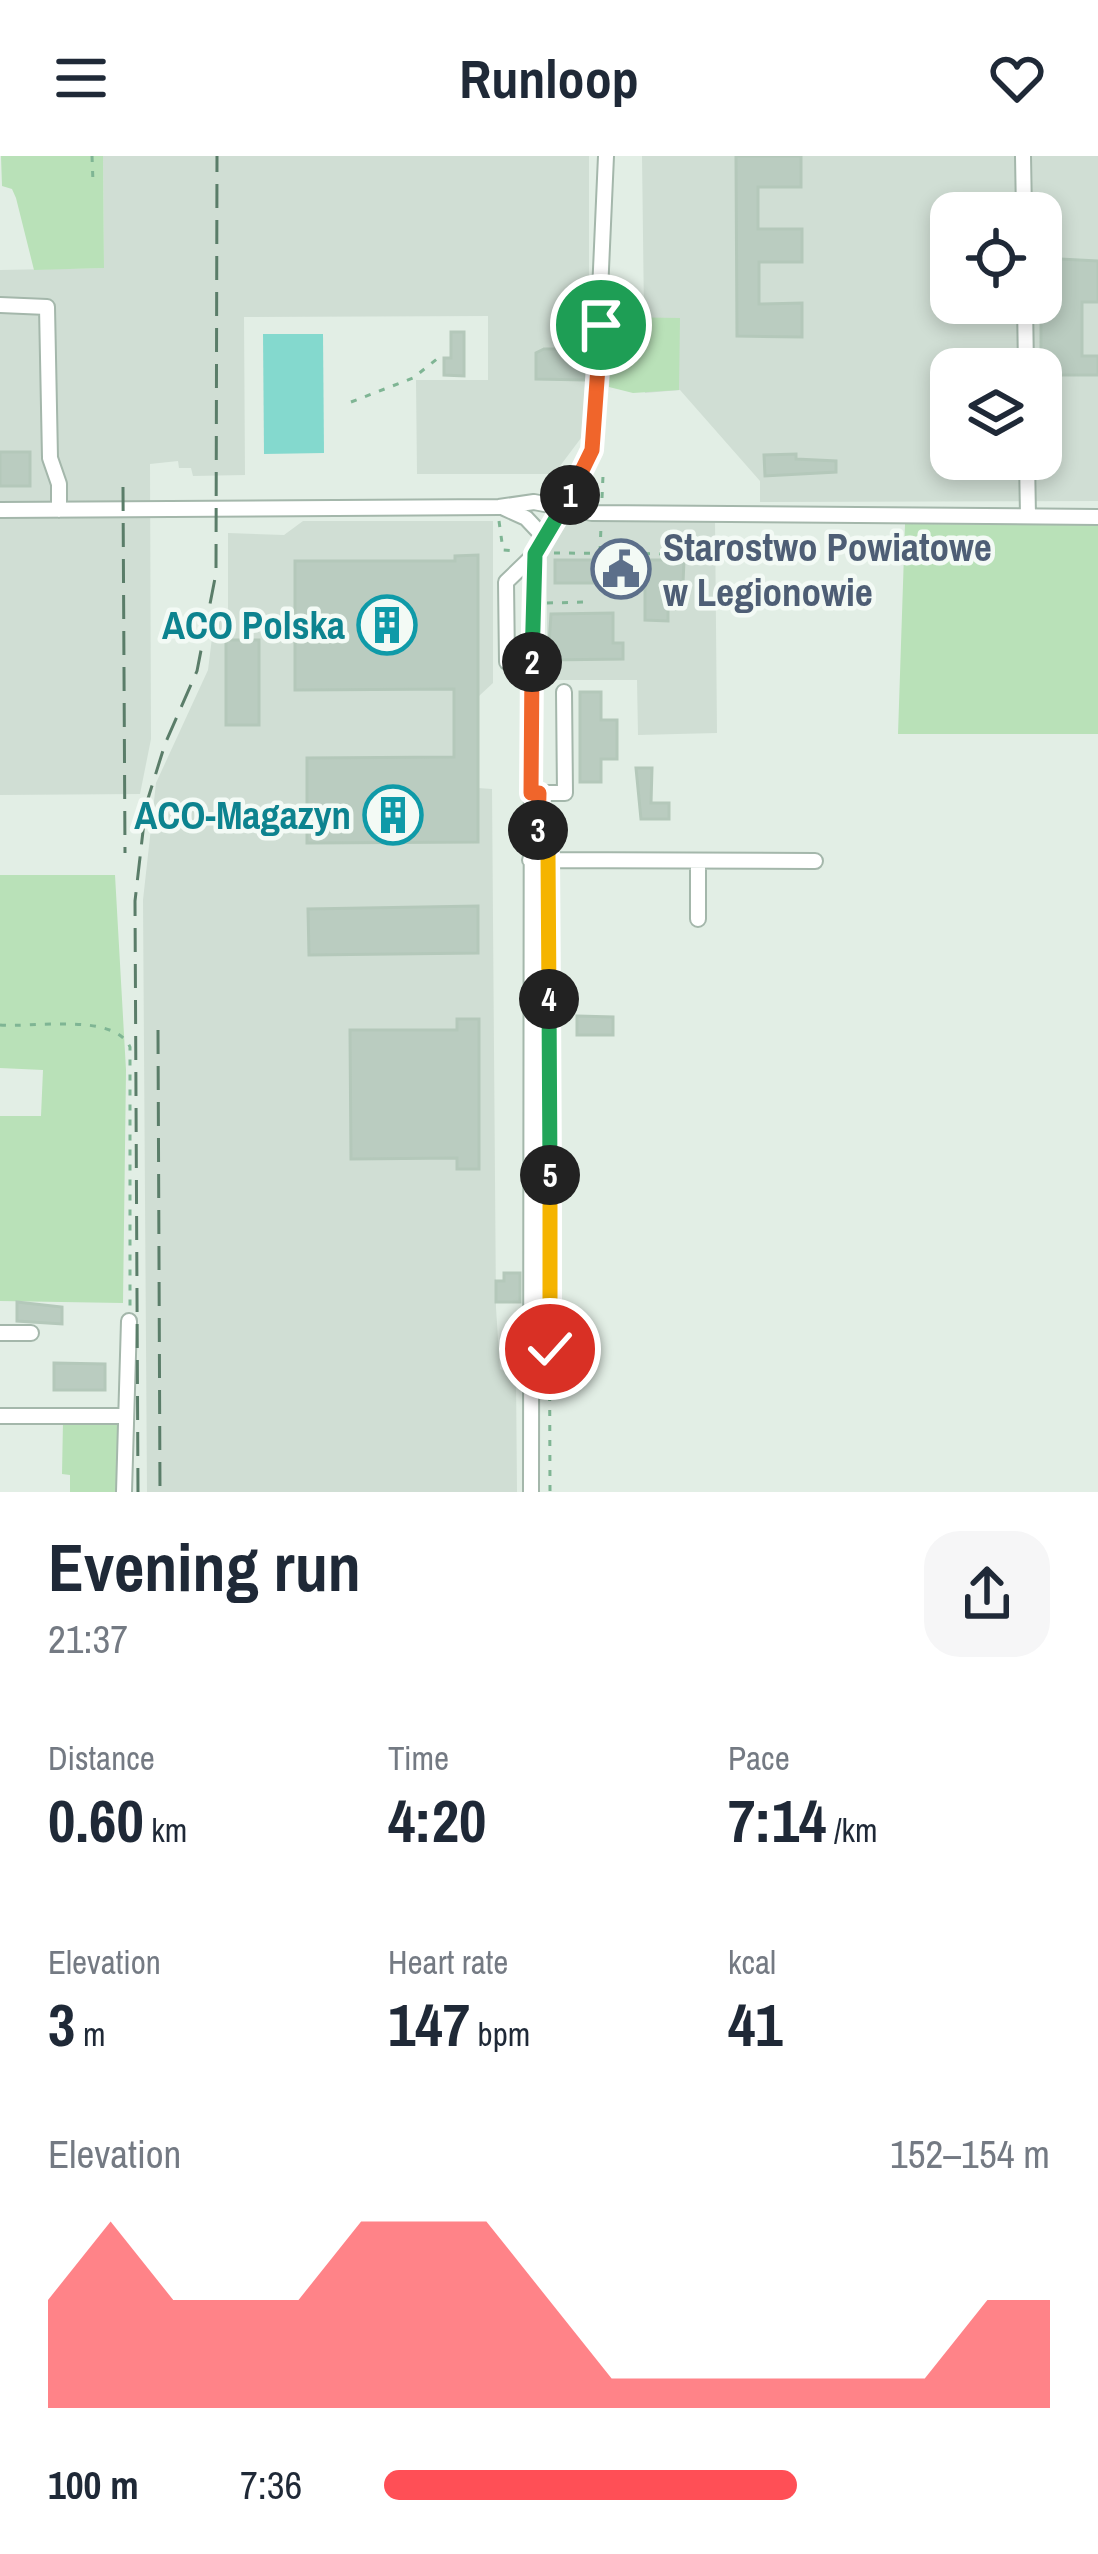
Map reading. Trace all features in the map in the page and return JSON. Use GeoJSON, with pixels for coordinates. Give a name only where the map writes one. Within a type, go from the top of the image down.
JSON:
{"type":"FeatureCollection","features":[{"type":"Feature","properties":{"kind":"street"},"geometry":{"type":"LineString","coordinates":[[531,1492],[530,860],[536,555],[585,470],[597,420],[606,156]]}},
{"type":"Feature","properties":{"kind":"street"},"geometry":{"type":"LineString","coordinates":[[1023,156],[1024,192]]}},
{"type":"Feature","properties":{"kind":"street"},"geometry":{"type":"LineString","coordinates":[[0,305],[47,308],[50,458],[59,484],[59,510]]}},
{"type":"Feature","properties":{"kind":"street"},"geometry":{"type":"LineString","coordinates":[[1028,480],[1028,516]]}},
{"type":"Feature","properties":{"kind":"street"},"geometry":{"type":"LineString","coordinates":[[529,520],[534,502]]}},
{"type":"Feature","properties":{"kind":"street"},"geometry":{"type":"LineString","coordinates":[[496,512],[534,502],[601,513],[1098,517]]}},
{"type":"Feature","properties":{"kind":"street"},"geometry":{"type":"LineString","coordinates":[[0,510],[496,512],[529,520],[543,536]]}},
{"type":"Feature","properties":{"kind":"street"},"geometry":{"type":"LineString","coordinates":[[532,662],[507,662],[506,582],[536,555]]}},
{"type":"Feature","properties":{"kind":"street"},"geometry":{"type":"LineString","coordinates":[[531,793],[565,793],[564,692]]}},
{"type":"Feature","properties":{"kind":"street"},"geometry":{"type":"LineString","coordinates":[[530,860],[815,861]]}},
{"type":"Feature","properties":{"kind":"street"},"geometry":{"type":"LineString","coordinates":[[698,862],[698,919]]}},
{"type":"Feature","properties":{"kind":"street"},"geometry":{"type":"LineString","coordinates":[[124,1492],[130,1321]]}},
{"type":"Feature","properties":{"kind":"street"},"geometry":{"type":"LineString","coordinates":[[0,1333],[31,1334]]}},
{"type":"Feature","properties":{"kind":"street"},"geometry":{"type":"LineString","coordinates":[[0,1416],[126,1416]]}},
{"type":"Feature","properties":{"kind":"path"},"geometry":{"type":"LineString","coordinates":[[92,156],[93,182]]}},
{"type":"Feature","properties":{"kind":"path"},"geometry":{"type":"LineString","coordinates":[[351,402],[412,378],[442,355]]}},
{"type":"Feature","properties":{"kind":"path"},"geometry":{"type":"LineString","coordinates":[[496,512],[503,550],[536,555],[701,554]]}},
{"type":"Feature","properties":{"kind":"path"},"geometry":{"type":"LineString","coordinates":[[543,589],[545,606],[588,602]]}},
{"type":"Feature","properties":{"kind":"path"},"geometry":{"type":"LineString","coordinates":[[548,860],[550,1492]]}},
{"type":"Feature","properties":{"kind":"path"},"geometry":{"type":"LineString","coordinates":[[0,1025],[115,1030],[130,1047],[130,1321]]}},
{"type":"Feature","properties":{"kind":"shaded area"},"geometry":{"type":"Polygon","coordinates":[[[103,156],[589,156],[589,395],[581,438],[554,474],[417,474],[416,380],[488,380],[488,316],[244,317],[245,475],[193,476],[191,468],[179,468],[178,461],[150,464],[151,739],[140,794],[0,795],[0,270],[104,268],[103,156]]]}},
{"type":"Feature","properties":{"kind":"shaded area"},"geometry":{"type":"Polygon","coordinates":[[[642,156],[1098,156],[1098,501],[760,502],[760,481],[680,390],[645,393],[642,156]]]}},
{"type":"Feature","properties":{"kind":"shaded area"},"geometry":{"type":"Polygon","coordinates":[[[575,519],[715,519],[717,733],[638,735],[637,680],[547,680],[547,550],[563,524],[575,519]]]}},
{"type":"Feature","properties":{"kind":"shaded area"},"geometry":{"type":"Polygon","coordinates":[[[303,521],[493,521],[493,683],[479,696],[478,788],[492,789],[496,1308],[500,1369],[516,1376],[517,1492],[147,1492],[143,900],[156,783],[208,670],[215,614],[228,613],[228,533],[284,535],[303,521]]]}},
{"type":"Feature","properties":{"kind":"green space"},"geometry":{"type":"Polygon","coordinates":[[[1,156],[103,156],[104,268],[34,270],[16,198],[12,189],[2,186],[1,156]]]}},
{"type":"Feature","properties":{"kind":"green space"},"geometry":{"type":"Polygon","coordinates":[[[613,317],[680,318],[679,390],[633,393],[609,387],[613,317]]]}},
{"type":"Feature","properties":{"kind":"green space"},"geometry":{"type":"Polygon","coordinates":[[[905,524],[1098,525],[1098,734],[898,734],[905,524]]]}},
{"type":"Feature","properties":{"kind":"green space"},"geometry":{"type":"Polygon","coordinates":[[[0,875],[115,875],[126,1070],[123,1303],[0,1301],[0,1116],[41,1116],[43,1070],[0,1068],[0,875]]]}},
{"type":"Feature","properties":{"kind":"green space"},"geometry":{"type":"Polygon","coordinates":[[[119,1420],[119,1492],[70,1492],[70,1475],[62,1474],[63,1421],[119,1420]]]}},
{"type":"Feature","properties":{"kind":"water"},"geometry":{"type":"Polygon","coordinates":[[[263,334],[323,334],[324,453],[264,454],[263,334]]]}},
{"type":"Feature","properties":{"kind":"building"},"geometry":{"type":"Polygon","coordinates":[[[736,156],[801,156],[801,187],[758,187],[758,229],[802,229],[802,262],[759,262],[759,304],[802,303],[802,337],[737,336],[736,156]]]}},
{"type":"Feature","properties":{"kind":"building"},"geometry":{"type":"Polygon","coordinates":[[[1062,259],[1098,261],[1098,302],[1082,302],[1082,356],[1098,356],[1098,375],[1062,375],[1062,348],[1041,348],[1041,324],[1062,324],[1062,259]]]}},
{"type":"Feature","properties":{"kind":"building"},"geometry":{"type":"Polygon","coordinates":[[[451,332],[464,332],[464,376],[444,375],[444,358],[451,358],[451,332]]]}},
{"type":"Feature","properties":{"kind":"building"},"geometry":{"type":"Polygon","coordinates":[[[577,349],[577,363],[586,363],[585,380],[536,379],[536,353],[577,349]]]}},
{"type":"Feature","properties":{"kind":"building"},"geometry":{"type":"Polygon","coordinates":[[[0,452],[30,452],[30,486],[0,486],[0,452]]]}},
{"type":"Feature","properties":{"kind":"building"},"geometry":{"type":"Polygon","coordinates":[[[796,454],[796,459],[836,461],[836,472],[765,476],[764,455],[796,454]]]}},
{"type":"Feature","properties":{"kind":"building"},"geometry":{"type":"Polygon","coordinates":[[[478,555],[478,842],[307,843],[307,758],[454,757],[454,689],[295,690],[295,561],[455,561],[455,556],[478,555]]]}},
{"type":"Feature","properties":{"kind":"building"},"geometry":{"type":"Polygon","coordinates":[[[555,560],[684,560],[683,583],[668,583],[668,621],[645,620],[645,583],[555,583],[555,560]]]}},
{"type":"Feature","properties":{"kind":"building"},"geometry":{"type":"Polygon","coordinates":[[[613,613],[613,643],[623,643],[623,659],[548,660],[551,614],[613,613]]]}},
{"type":"Feature","properties":{"kind":"building"},"geometry":{"type":"Polygon","coordinates":[[[226,640],[259,640],[259,725],[226,725],[226,640]]]}},
{"type":"Feature","properties":{"kind":"building"},"geometry":{"type":"Polygon","coordinates":[[[580,692],[601,692],[601,720],[617,720],[617,759],[601,759],[601,782],[580,782],[580,692]]]}},
{"type":"Feature","properties":{"kind":"building"},"geometry":{"type":"Polygon","coordinates":[[[636,768],[652,768],[651,803],[669,803],[669,819],[641,819],[636,768]]]}},
{"type":"Feature","properties":{"kind":"building"},"geometry":{"type":"Polygon","coordinates":[[[478,906],[478,953],[309,955],[308,909],[478,906]]]}},
{"type":"Feature","properties":{"kind":"building"},"geometry":{"type":"Polygon","coordinates":[[[577,1016],[613,1017],[613,1035],[577,1035],[577,1016]]]}},
{"type":"Feature","properties":{"kind":"building"},"geometry":{"type":"Polygon","coordinates":[[[457,1019],[479,1019],[479,1169],[457,1169],[457,1158],[351,1159],[350,1030],[457,1030],[457,1019]]]}},
{"type":"Feature","properties":{"kind":"building"},"geometry":{"type":"Polygon","coordinates":[[[504,1273],[520,1273],[520,1302],[496,1302],[496,1281],[504,1281],[504,1273]]]}},
{"type":"Feature","properties":{"kind":"building"},"geometry":{"type":"Polygon","coordinates":[[[17,1302],[62,1307],[62,1324],[17,1321],[17,1302]]]}},
{"type":"Feature","properties":{"kind":"building"},"geometry":{"type":"Polygon","coordinates":[[[54,1363],[105,1364],[105,1390],[54,1390],[54,1363]]]}},
{"type":"Feature","properties":{"kind":"railway"},"geometry":{"type":"LineString","coordinates":[[138,1492],[135,901],[146,805],[165,744],[197,671],[216,573],[217,156]]}},
{"type":"Feature","properties":{"kind":"railway"},"geometry":{"type":"LineString","coordinates":[[123,487],[125,853]]}},
{"type":"Feature","properties":{"kind":"railway"},"geometry":{"type":"LineString","coordinates":[[158,1030],[160,1492]]}},
{"type":"Feature","properties":{"kind":"place","name":"Starostwo Powiatowe w Legionowie"},"geometry":{"type":"Point","coordinates":[621,569]}},
{"type":"Feature","properties":{"kind":"place","name":"ACO Polska"},"geometry":{"type":"Point","coordinates":[387,625]}},
{"type":"Feature","properties":{"kind":"place","name":"ACO-Magazyn"},"geometry":{"type":"Point","coordinates":[393,815]}},
{"type":"Feature","properties":{"kind":"route"},"geometry":{"type":"LineString","coordinates":[[550,1349],[548,854],[538,850],[539,793],[531,793],[532,580],[543,536],[585,470],[592,450],[601,325]]}}]}
